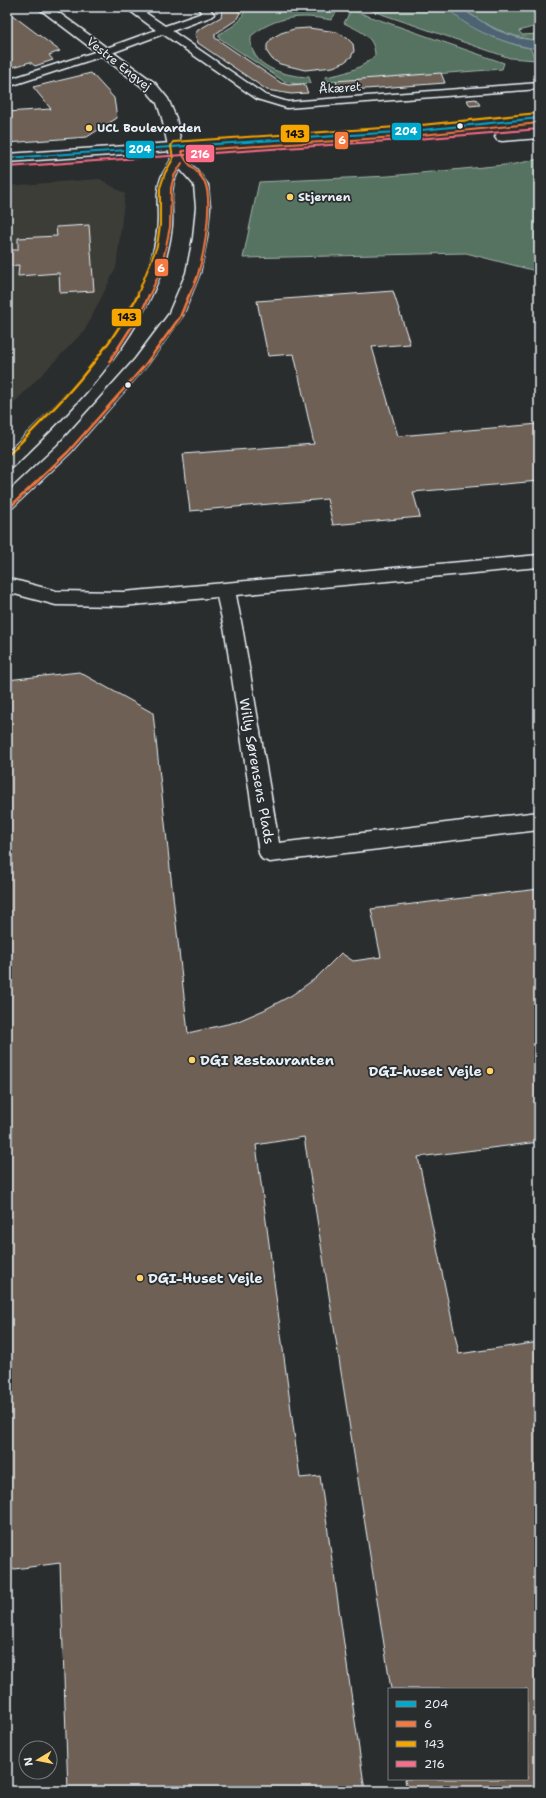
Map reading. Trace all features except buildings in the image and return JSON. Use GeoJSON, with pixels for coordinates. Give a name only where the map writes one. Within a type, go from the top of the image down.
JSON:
{"type":"FeatureCollection","features":[{"type":"Feature","properties":{"kind":"street","name":"Vestre Engvej"},"geometry":{"type":"LineString","coordinates":[[43,7],[150,86],[163,102],[169,118],[177,153]]}},
{"type":"Feature","properties":{"kind":"street"},"geometry":{"type":"LineString","coordinates":[[7,172],[177,153],[539,118]]}},
{"type":"Feature","properties":{"kind":"street"},"geometry":{"type":"LineString","coordinates":[[7,158],[409,144],[539,134]]}},
{"type":"Feature","properties":{"kind":"street"},"geometry":{"type":"LineString","coordinates":[[7,463],[63,409],[86,384],[107,356],[139,307],[156,268],[165,226],[166,187],[177,153]]}},
{"type":"Feature","properties":{"kind":"street"},"geometry":{"type":"LineString","coordinates":[[7,503],[64,449],[141,362],[175,315],[193,273],[200,238],[203,207],[202,185],[177,153]]}},
{"type":"Feature","properties":{"kind":"street"},"geometry":{"type":"LineString","coordinates":[[7,585],[56,598],[123,599],[539,561]]}},
{"type":"Feature","properties":{"kind":"street","name":"Willy Sørensens Plads"},"geometry":{"type":"LineString","coordinates":[[225,589],[234,632],[270,853],[539,821]]}},
{"type":"Feature","properties":{"kind":"lane","name":"Åkæret"},"geometry":{"type":"LineString","coordinates":[[130,7],[261,97],[287,105],[539,86]]}},
{"type":"Feature","properties":{"kind":"lane"},"geometry":{"type":"LineString","coordinates":[[7,84],[105,52],[209,14],[202,7]]}},
{"type":"Feature","properties":{"kind":"shaded area"},"geometry":{"type":"Polygon","coordinates":[[[100,179],[125,194],[116,268],[85,330],[7,410],[7,186],[100,179]]]}},
{"type":"Feature","properties":{"kind":"green space"},"geometry":{"type":"Polygon","coordinates":[[[240,7],[340,7],[331,20],[310,17],[289,18],[270,24],[251,36],[252,47],[255,55],[261,62],[279,72],[289,75],[309,77],[311,83],[297,84],[285,82],[219,38],[219,34],[240,20],[244,12],[240,7]]]}},
{"type":"Feature","properties":{"kind":"green space"},"geometry":{"type":"Polygon","coordinates":[[[361,7],[448,7],[463,21],[485,33],[510,43],[530,48],[536,60],[510,58],[361,7]]]}},
{"type":"Feature","properties":{"kind":"green space"},"geometry":{"type":"Polygon","coordinates":[[[461,7],[535,7],[539,12],[539,25],[519,31],[522,35],[539,34],[539,41],[518,37],[498,30],[479,20],[461,7]]]}},
{"type":"Feature","properties":{"kind":"green space"},"geometry":{"type":"Polygon","coordinates":[[[351,10],[504,63],[502,69],[326,82],[325,77],[352,70],[370,61],[375,56],[372,44],[366,35],[344,23],[351,10]]]}},
{"type":"Feature","properties":{"kind":"green space"},"geometry":{"type":"Polygon","coordinates":[[[539,159],[539,277],[536,271],[466,253],[243,258],[259,182],[389,176],[515,164],[539,159]]]}},
{"type":"Feature","properties":{"kind":"water"},"geometry":{"type":"Polygon","coordinates":[[[448,7],[461,7],[496,30],[519,38],[539,41],[539,49],[516,45],[489,36],[465,23],[448,7]]]}},
{"type":"Feature","properties":{"kind":"transit line","name":"143"},"geometry":{"type":"LineString","coordinates":[[7,456],[72,391],[92,368],[127,317],[141,290],[157,246],[160,225],[160,188],[165,173],[173,159],[171,146],[173,142],[412,126],[538,113]]}},
{"type":"Feature","properties":{"kind":"transit line","name":"204"},"geometry":{"type":"LineString","coordinates":[[7,158],[412,131],[539,118]]}},
{"type":"Feature","properties":{"kind":"transit line","name":"6"},"geometry":{"type":"LineString","coordinates":[[10,507],[68,452],[145,365],[180,317],[198,274],[205,239],[208,207],[205,183],[195,169],[183,158],[182,151],[412,136],[539,123]]}},
{"type":"Feature","properties":{"kind":"transit line","name":"216"},"geometry":{"type":"LineString","coordinates":[[7,167],[417,139],[539,129]]}},
{"type":"Feature","properties":{"kind":"transit line","name":"6"},"geometry":{"type":"LineString","coordinates":[[109,362],[143,309],[161,270],[170,227],[171,188],[174,176],[182,163]]}},
{"type":"Feature","properties":{"kind":"place","name":"UCL Boulevarden"},"geometry":{"type":"Point","coordinates":[89,128]}},
{"type":"Feature","properties":{"kind":"place","name":"Stjernen"},"geometry":{"type":"Point","coordinates":[290,197]}},
{"type":"Feature","properties":{"kind":"place","name":"DGI Restauranten"},"geometry":{"type":"Point","coordinates":[192,1060]}},
{"type":"Feature","properties":{"kind":"place","name":"DGI-huset Vejle"},"geometry":{"type":"Point","coordinates":[490,1071]}},
{"type":"Feature","properties":{"kind":"place","name":"DGI-Huset Vejle"},"geometry":{"type":"Point","coordinates":[140,1278]}}]}
